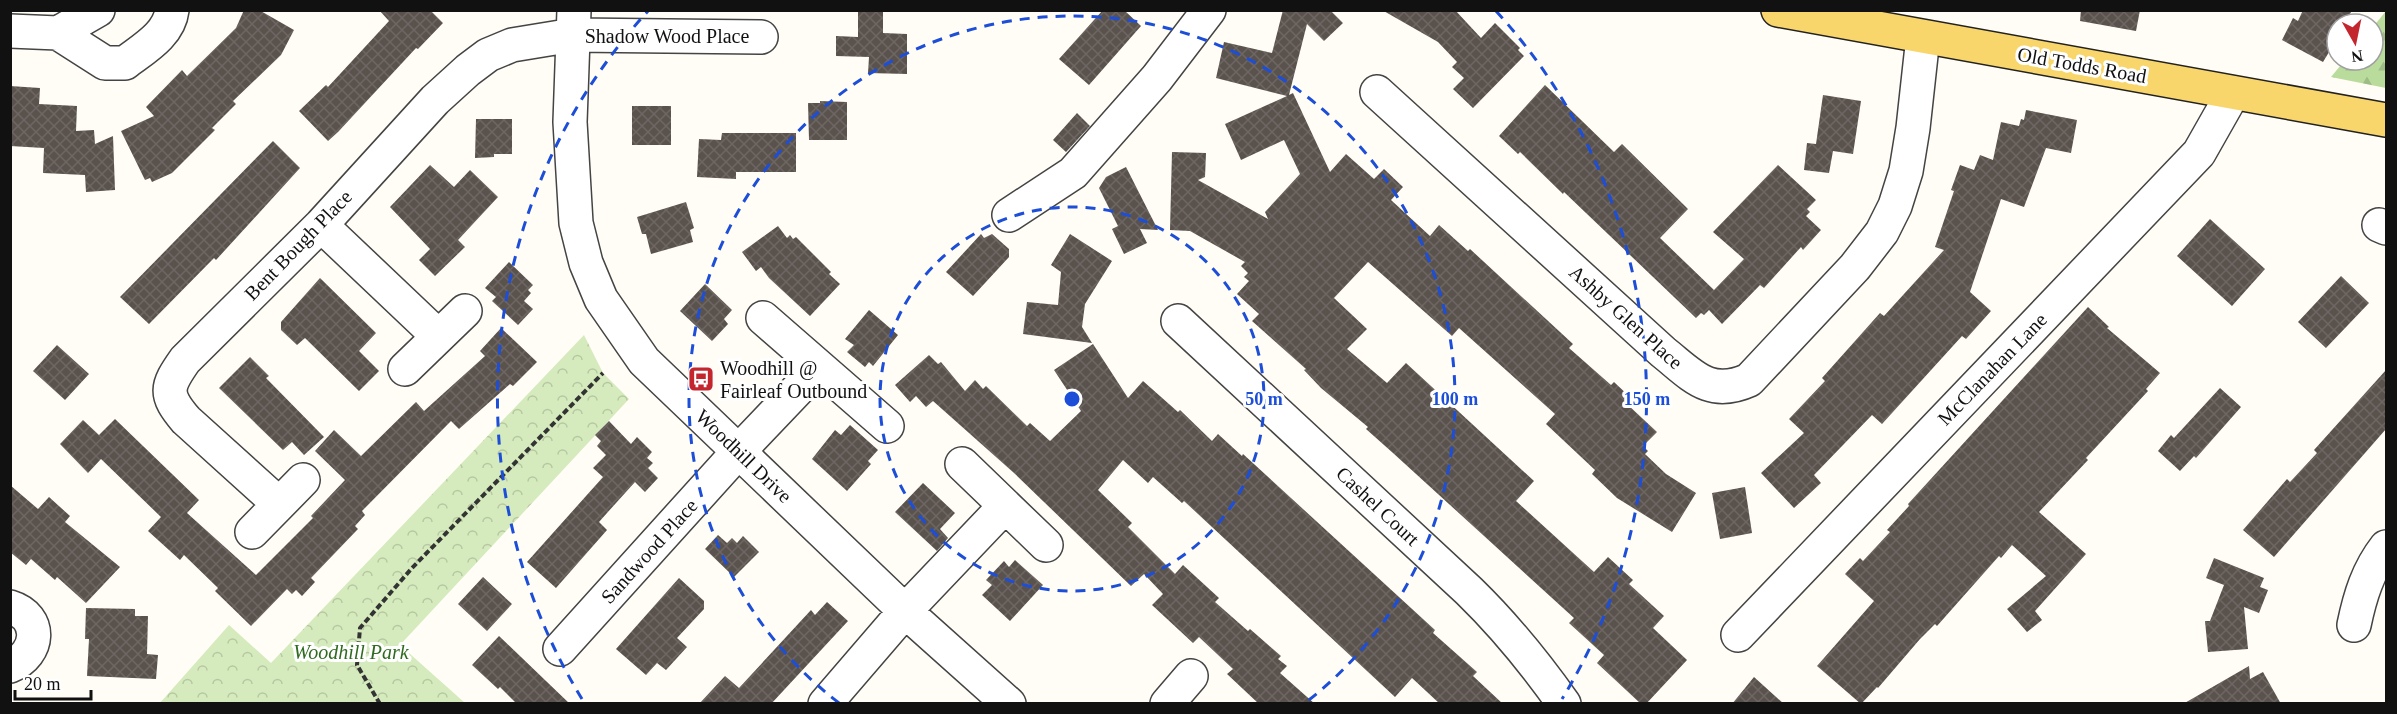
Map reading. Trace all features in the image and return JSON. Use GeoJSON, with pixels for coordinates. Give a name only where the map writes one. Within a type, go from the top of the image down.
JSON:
{"type":"FeatureCollection","features":[{"type":"Feature","properties":{"kind":"main road","name":"Old Todds Road"},"geometry":{"type":"LineString","coordinates":[[1778,10],[2386,120]]}},
{"type":"Feature","properties":{"kind":"street"},"geometry":{"type":"LineString","coordinates":[[58,33],[98,10]]}},
{"type":"Feature","properties":{"kind":"street"},"geometry":{"type":"LineString","coordinates":[[10,31],[58,33],[105,63],[125,63],[162,33],[170,22],[172,10]]}},
{"type":"Feature","properties":{"kind":"street"},"geometry":{"type":"LineString","coordinates":[[1009,215],[1073,173],[1157,78],[1209,10]]}},
{"type":"Feature","properties":{"kind":"street","name":"Shadow Wood Place"},"geometry":{"type":"LineString","coordinates":[[573,23],[761,37]]}},
{"type":"Feature","properties":{"kind":"street","name":"Bent Bough Place"},"geometry":{"type":"LineString","coordinates":[[279,504],[186,420],[172,404],[168,391],[173,376],[185,360],[321,225],[435,100],[468,69],[488,55],[573,23]]}},
{"type":"Feature","properties":{"kind":"street","name":"Woodhill Drive"},"geometry":{"type":"LineString","coordinates":[[573,23],[570,122],[576,223],[586,263],[601,299],[644,360],[905,611],[1009,704]]}},
{"type":"Feature","properties":{"kind":"street","name":"Ashby Glen Place"},"geometry":{"type":"LineString","coordinates":[[1377,92],[1662,352],[1700,381],[1714,388],[1734,387],[1749,380],[1855,267],[1881,232],[1891,214],[1906,171],[1923,37]]}},
{"type":"Feature","properties":{"kind":"street","name":"McClanahan Lane"},"geometry":{"type":"LineString","coordinates":[[1738,635],[2199,153],[2233,93]]}},
{"type":"Feature","properties":{"kind":"street"},"geometry":{"type":"LineString","coordinates":[[321,225],[438,336]]}},
{"type":"Feature","properties":{"kind":"street"},"geometry":{"type":"LineString","coordinates":[[405,369],[465,311]]}},
{"type":"Feature","properties":{"kind":"street"},"geometry":{"type":"LineString","coordinates":[[763,318],[887,426]]}},
{"type":"Feature","properties":{"kind":"street","name":"Cashel Court"},"geometry":{"type":"LineString","coordinates":[[1178,321],[1476,598],[1518,642],[1564,704]]}},
{"type":"Feature","properties":{"kind":"street","name":"Sandwood Place"},"geometry":{"type":"LineString","coordinates":[[560,649],[738,452],[819,367]]}},
{"type":"Feature","properties":{"kind":"street"},"geometry":{"type":"LineString","coordinates":[[962,464],[1046,545]]}},
{"type":"Feature","properties":{"kind":"street"},"geometry":{"type":"LineString","coordinates":[[252,532],[303,480]]}},
{"type":"Feature","properties":{"kind":"street"},"geometry":{"type":"LineString","coordinates":[[825,704],[905,611],[1005,506]]}},
{"type":"Feature","properties":{"kind":"street"},"geometry":{"type":"LineString","coordinates":[[2354,625],[2362,592],[2378,558],[2386,547]]}},
{"type":"Feature","properties":{"kind":"street"},"geometry":{"type":"LineString","coordinates":[[10,607],[22,612],[29,619],[34,638],[27,656],[10,666]]}},
{"type":"Feature","properties":{"kind":"street"},"geometry":{"type":"LineString","coordinates":[[1167,704],[1191,676]]}},
{"type":"Feature","properties":{"kind":"path"},"geometry":{"type":"LineString","coordinates":[[380,704],[357,665],[360,628],[412,568],[603,373]]}},
{"type":"Feature","properties":{"kind":"green space"},"geometry":{"type":"Polygon","coordinates":[[[2385,12],[2386,88],[2331,77],[2335,72],[2385,72],[2385,12]]]}},
{"type":"Feature","properties":{"kind":"green space","name":"Woodhill Park"},"geometry":{"type":"Polygon","coordinates":[[[584,335],[603,373],[629,399],[400,645],[465,703],[159,704],[229,625],[271,663],[584,335]]]}},
{"type":"Feature","properties":{"kind":"building"},"geometry":{"type":"Polygon","coordinates":[[[244,10],[259,10],[294,30],[281,55],[233,101],[236,104],[212,128],[215,130],[172,173],[152,182],[150,178],[145,180],[121,131],[154,116],[146,107],[182,70],[187,76],[236,28],[244,10]]]}},
{"type":"Feature","properties":{"kind":"building"},"geometry":{"type":"Polygon","coordinates":[[[379,10],[430,10],[443,23],[418,49],[416,48],[328,141],[299,111],[326,85],[328,87],[389,21],[379,10]]]}},
{"type":"Feature","properties":{"kind":"building"},"geometry":{"type":"Polygon","coordinates":[[[858,10],[883,10],[883,33],[907,34],[907,74],[868,73],[869,57],[836,56],[836,36],[858,37],[858,10]]]}},
{"type":"Feature","properties":{"kind":"building"},"geometry":{"type":"Polygon","coordinates":[[[1103,10],[1124,10],[1141,26],[1089,85],[1059,59],[1103,10]]]}},
{"type":"Feature","properties":{"kind":"building"},"geometry":{"type":"Polygon","coordinates":[[[1283,10],[1330,10],[1343,23],[1324,41],[1307,24],[1289,95],[1293,93],[1330,172],[1346,154],[1374,179],[1384,169],[1403,187],[1391,200],[1430,236],[1439,225],[1468,251],[1470,249],[1573,344],[1569,348],[1611,385],[1614,382],[1632,399],[1627,404],[1657,432],[1643,446],[1648,451],[1645,454],[1666,474],[1696,493],[1672,532],[1617,498],[1592,474],[1595,470],[1546,424],[1555,414],[1459,328],[1452,336],[1368,262],[1334,298],[1367,329],[1347,349],[1387,383],[1406,363],[1534,481],[1516,501],[1594,572],[1608,557],[1633,580],[1629,584],[1664,616],[1653,628],[1687,660],[1646,704],[1641,704],[1597,663],[1604,655],[1569,623],[1574,618],[1366,429],[1368,427],[1321,388],[1304,370],[1306,369],[1252,321],[1259,314],[1237,294],[1249,281],[1244,277],[1248,273],[1241,266],[1245,262],[1190,231],[1170,230],[1172,152],[1206,153],[1205,177],[1198,180],[1268,219],[1265,212],[1300,174],[1284,140],[1241,160],[1225,124],[1287,96],[1216,78],[1224,42],[1272,53],[1283,10]]]}},
{"type":"Feature","properties":{"kind":"building"},"geometry":{"type":"Polygon","coordinates":[[[1382,10],[1455,10],[1481,38],[1495,23],[1520,48],[1518,50],[1524,56],[1473,108],[1453,89],[1464,78],[1452,67],[1457,62],[1438,42],[1382,10]]]}},
{"type":"Feature","properties":{"kind":"building"},"geometry":{"type":"Polygon","coordinates":[[[2081,10],[2140,10],[2136,31],[2080,21],[2081,10]]]}},
{"type":"Feature","properties":{"kind":"building"},"geometry":{"type":"Polygon","coordinates":[[[2303,10],[2352,10],[2351,12],[2325,12],[2325,59],[2323,62],[2282,40],[2293,18],[2298,21],[2303,10]]]}},
{"type":"Feature","properties":{"kind":"building"},"geometry":{"type":"Polygon","coordinates":[[[1545,85],[1614,152],[1622,144],[1688,209],[1660,238],[1714,290],[1744,259],[1713,232],[1778,165],[1816,200],[1807,209],[1810,212],[1806,216],[1821,230],[1803,250],[1801,247],[1764,288],[1760,285],[1722,324],[1709,310],[1696,318],[1564,192],[1563,194],[1520,152],[1518,154],[1499,136],[1545,85]]]}},
{"type":"Feature","properties":{"kind":"building"},"geometry":{"type":"Polygon","coordinates":[[[10,86],[40,88],[39,104],[77,106],[76,131],[94,130],[95,144],[113,136],[115,190],[86,192],[85,175],[43,173],[44,148],[10,146],[10,86]]]}},
{"type":"Feature","properties":{"kind":"building"},"geometry":{"type":"Polygon","coordinates":[[[1823,95],[1861,101],[1853,154],[1833,151],[1829,173],[1804,170],[1807,143],[1816,144],[1823,95]]]}},
{"type":"Feature","properties":{"kind":"building"},"geometry":{"type":"Polygon","coordinates":[[[820,101],[847,102],[847,140],[809,140],[808,103],[820,103],[820,101]]]}},
{"type":"Feature","properties":{"kind":"building"},"geometry":{"type":"Polygon","coordinates":[[[632,106],[671,106],[671,145],[632,145],[632,106]]]}},
{"type":"Feature","properties":{"kind":"building"},"geometry":{"type":"Polygon","coordinates":[[[2026,110],[2077,120],[2071,153],[2046,148],[2024,207],[2001,199],[1970,292],[1991,311],[1966,339],[1962,336],[1882,424],[1872,415],[1814,475],[1821,483],[1794,508],[1761,473],[1804,433],[1789,419],[1825,381],[1822,378],[1880,313],[1884,316],[1944,250],[1935,247],[1954,191],[1951,190],[1960,165],[1974,170],[1980,155],[1993,160],[2001,122],[2019,126],[2021,119],[2024,120],[2026,110]]]}},
{"type":"Feature","properties":{"kind":"building"},"geometry":{"type":"Polygon","coordinates":[[[1077,113],[1090,126],[1066,152],[1053,140],[1077,113]]]}},
{"type":"Feature","properties":{"kind":"building"},"geometry":{"type":"Polygon","coordinates":[[[476,119],[512,119],[512,154],[494,154],[494,157],[475,158],[476,119]]]}},
{"type":"Feature","properties":{"kind":"building"},"geometry":{"type":"Polygon","coordinates":[[[722,133],[796,133],[796,172],[736,172],[736,179],[697,177],[699,139],[721,140],[722,133]]]}},
{"type":"Feature","properties":{"kind":"building"},"geometry":{"type":"Polygon","coordinates":[[[273,141],[300,168],[216,260],[214,258],[149,324],[120,297],[273,141]]]}},
{"type":"Feature","properties":{"kind":"building"},"geometry":{"type":"Polygon","coordinates":[[[430,165],[454,187],[470,170],[498,197],[458,240],[465,247],[435,276],[419,260],[430,249],[390,207],[430,165]]]}},
{"type":"Feature","properties":{"kind":"building"},"geometry":{"type":"Polygon","coordinates":[[[1126,167],[1158,230],[1140,229],[1147,243],[1124,254],[1112,229],[1118,226],[1099,188],[1106,177],[1126,167]]]}},
{"type":"Feature","properties":{"kind":"building"},"geometry":{"type":"Polygon","coordinates":[[[686,202],[694,228],[690,230],[693,242],[651,254],[646,234],[642,234],[637,217],[686,202]]]}},
{"type":"Feature","properties":{"kind":"building"},"geometry":{"type":"Polygon","coordinates":[[[2210,219],[2265,269],[2232,306],[2177,256],[2210,219]]]}},
{"type":"Feature","properties":{"kind":"building"},"geometry":{"type":"Polygon","coordinates":[[[778,226],[787,238],[790,235],[793,239],[796,237],[840,284],[810,316],[769,278],[761,267],[756,271],[742,252],[778,226]]]}},
{"type":"Feature","properties":{"kind":"building"},"geometry":{"type":"Polygon","coordinates":[[[981,234],[984,238],[992,234],[1009,249],[1009,257],[973,296],[946,272],[981,234]]]}},
{"type":"Feature","properties":{"kind":"building"},"geometry":{"type":"Polygon","coordinates":[[[1070,234],[1112,261],[1085,304],[1082,327],[1092,343],[1023,334],[1027,302],[1058,305],[1061,272],[1051,265],[1070,234]]]}},
{"type":"Feature","properties":{"kind":"building"},"geometry":{"type":"Polygon","coordinates":[[[509,262],[533,285],[528,290],[531,293],[524,301],[533,309],[518,325],[492,301],[496,297],[485,288],[509,262]]]}},
{"type":"Feature","properties":{"kind":"building"},"geometry":{"type":"Polygon","coordinates":[[[2341,276],[2369,303],[2326,348],[2298,322],[2341,276]]]}},
{"type":"Feature","properties":{"kind":"building"},"geometry":{"type":"Polygon","coordinates":[[[320,278],[376,333],[359,351],[379,371],[359,391],[305,338],[297,345],[281,330],[281,322],[320,278]]]}},
{"type":"Feature","properties":{"kind":"building"},"geometry":{"type":"Polygon","coordinates":[[[705,284],[732,310],[724,319],[728,324],[712,341],[680,311],[705,284]]]}},
{"type":"Feature","properties":{"kind":"building"},"geometry":{"type":"Polygon","coordinates":[[[2088,307],[2109,327],[2107,328],[2160,373],[2146,389],[2148,391],[2086,458],[2088,460],[2039,512],[2086,554],[2035,611],[2042,620],[2027,632],[2007,609],[2046,576],[2012,545],[2001,558],[1999,556],[1937,626],[1935,624],[1920,639],[1878,688],[1861,704],[1817,666],[1874,601],[1845,574],[1860,558],[1863,561],[1890,532],[1887,530],[1909,506],[1908,504],[2088,307]]]}},
{"type":"Feature","properties":{"kind":"building"},"geometry":{"type":"Polygon","coordinates":[[[869,310],[898,335],[873,366],[869,362],[865,367],[847,352],[854,345],[845,339],[869,310]]]}},
{"type":"Feature","properties":{"kind":"building"},"geometry":{"type":"Polygon","coordinates":[[[501,328],[537,362],[513,386],[510,384],[459,429],[451,421],[362,511],[365,515],[355,526],[358,529],[311,578],[315,582],[302,596],[296,590],[292,594],[287,589],[251,626],[215,591],[218,588],[184,555],[180,560],[148,531],[161,517],[101,459],[88,473],[60,444],[83,420],[99,435],[115,419],[199,500],[187,513],[256,575],[313,518],[311,516],[345,480],[315,451],[334,430],[361,456],[416,402],[424,411],[485,356],[480,351],[501,328]]]}},
{"type":"Feature","properties":{"kind":"building"},"geometry":{"type":"Polygon","coordinates":[[[1093,344],[1128,398],[1143,381],[1178,412],[1180,410],[1212,441],[1218,434],[1242,456],[1243,454],[1435,630],[1433,633],[1477,672],[1473,676],[1503,704],[1440,704],[1412,678],[1395,697],[1184,501],[1182,503],[1153,477],[1148,483],[1123,460],[1098,490],[1132,523],[1128,527],[1175,574],[1183,565],[1219,598],[1215,602],[1281,656],[1278,659],[1287,666],[1280,673],[1315,704],[1259,704],[1227,674],[1233,669],[1199,637],[1193,643],[1152,605],[1163,594],[1144,574],[1131,586],[1014,473],[933,401],[926,407],[916,396],[910,402],[895,385],[929,355],[938,364],[941,362],[965,391],[975,380],[983,389],[986,386],[1027,426],[1030,423],[1050,441],[1081,411],[1054,370],[1093,344]]]}},
{"type":"Feature","properties":{"kind":"building"},"geometry":{"type":"Polygon","coordinates":[[[57,345],[89,374],[65,400],[33,371],[57,345]]]}},
{"type":"Feature","properties":{"kind":"building"},"geometry":{"type":"Polygon","coordinates":[[[250,357],[269,376],[266,378],[324,437],[304,455],[292,442],[283,450],[219,388],[250,357]]]}},
{"type":"Feature","properties":{"kind":"building"},"geometry":{"type":"Polygon","coordinates":[[[2386,370],[2386,429],[2274,557],[2243,530],[2287,479],[2290,482],[2317,453],[2314,450],[2386,370]]]}},
{"type":"Feature","properties":{"kind":"building"},"geometry":{"type":"Polygon","coordinates":[[[2220,388],[2241,407],[2196,458],[2194,456],[2180,471],[2158,451],[2171,435],[2174,438],[2220,388]]]}},
{"type":"Feature","properties":{"kind":"building"},"geometry":{"type":"Polygon","coordinates":[[[609,421],[631,444],[637,437],[652,452],[647,458],[653,463],[648,468],[658,478],[645,492],[635,482],[599,522],[607,530],[556,588],[527,562],[603,477],[593,468],[606,455],[597,446],[601,441],[595,435],[609,421]]]}},
{"type":"Feature","properties":{"kind":"building"},"geometry":{"type":"Polygon","coordinates":[[[850,425],[878,450],[868,461],[871,464],[847,491],[812,459],[835,430],[841,435],[850,425]]]}},
{"type":"Feature","properties":{"kind":"building"},"geometry":{"type":"Polygon","coordinates":[[[923,483],[955,513],[940,529],[948,538],[937,551],[895,512],[923,483]]]}},
{"type":"Feature","properties":{"kind":"building"},"geometry":{"type":"Polygon","coordinates":[[[10,485],[38,509],[49,497],[70,516],[65,522],[120,567],[86,603],[57,577],[55,580],[31,559],[26,565],[10,552],[10,485]]]}},
{"type":"Feature","properties":{"kind":"building"},"geometry":{"type":"Polygon","coordinates":[[[1745,487],[1752,533],[1720,539],[1712,493],[1745,487]]]}},
{"type":"Feature","properties":{"kind":"building"},"geometry":{"type":"Polygon","coordinates":[[[718,535],[727,543],[732,538],[737,543],[743,536],[759,552],[734,577],[705,549],[718,535]]]}},
{"type":"Feature","properties":{"kind":"building"},"geometry":{"type":"Polygon","coordinates":[[[2214,558],[2264,578],[2260,587],[2268,590],[2259,613],[2244,607],[2248,649],[2208,652],[2205,621],[2210,621],[2224,585],[2206,578],[2214,558]]]}},
{"type":"Feature","properties":{"kind":"building"},"geometry":{"type":"Polygon","coordinates":[[[1015,560],[1043,585],[1010,621],[982,595],[992,585],[986,580],[1004,561],[1009,567],[1015,560]]]}},
{"type":"Feature","properties":{"kind":"building"},"geometry":{"type":"Polygon","coordinates":[[[483,577],[512,604],[487,631],[458,604],[483,577]]]}},
{"type":"Feature","properties":{"kind":"building"},"geometry":{"type":"Polygon","coordinates":[[[679,578],[704,601],[704,609],[677,638],[687,647],[666,670],[657,663],[646,675],[616,649],[679,578]]]}},
{"type":"Feature","properties":{"kind":"building"},"geometry":{"type":"Polygon","coordinates":[[[827,602],[848,621],[771,704],[699,704],[725,676],[739,688],[811,610],[815,615],[827,602]]]}},
{"type":"Feature","properties":{"kind":"building"},"geometry":{"type":"Polygon","coordinates":[[[86,608],[135,609],[135,616],[148,616],[147,654],[158,655],[156,679],[87,676],[89,639],[85,639],[86,608]]]}},
{"type":"Feature","properties":{"kind":"building"},"geometry":{"type":"Polygon","coordinates":[[[499,636],[570,704],[517,704],[472,665],[499,636]]]}},
{"type":"Feature","properties":{"kind":"building"},"geometry":{"type":"Polygon","coordinates":[[[2249,666],[2250,679],[2263,672],[2281,704],[2183,704],[2249,666]]]}},
{"type":"Feature","properties":{"kind":"building"},"geometry":{"type":"Polygon","coordinates":[[[1754,677],[1784,704],[1732,704],[1754,677]]]}},
{"type":"Feature","properties":{"kind":"place","name":"Woodhill @ Fairleaf Outbound"},"geometry":{"type":"Point","coordinates":[701,379]}}]}
